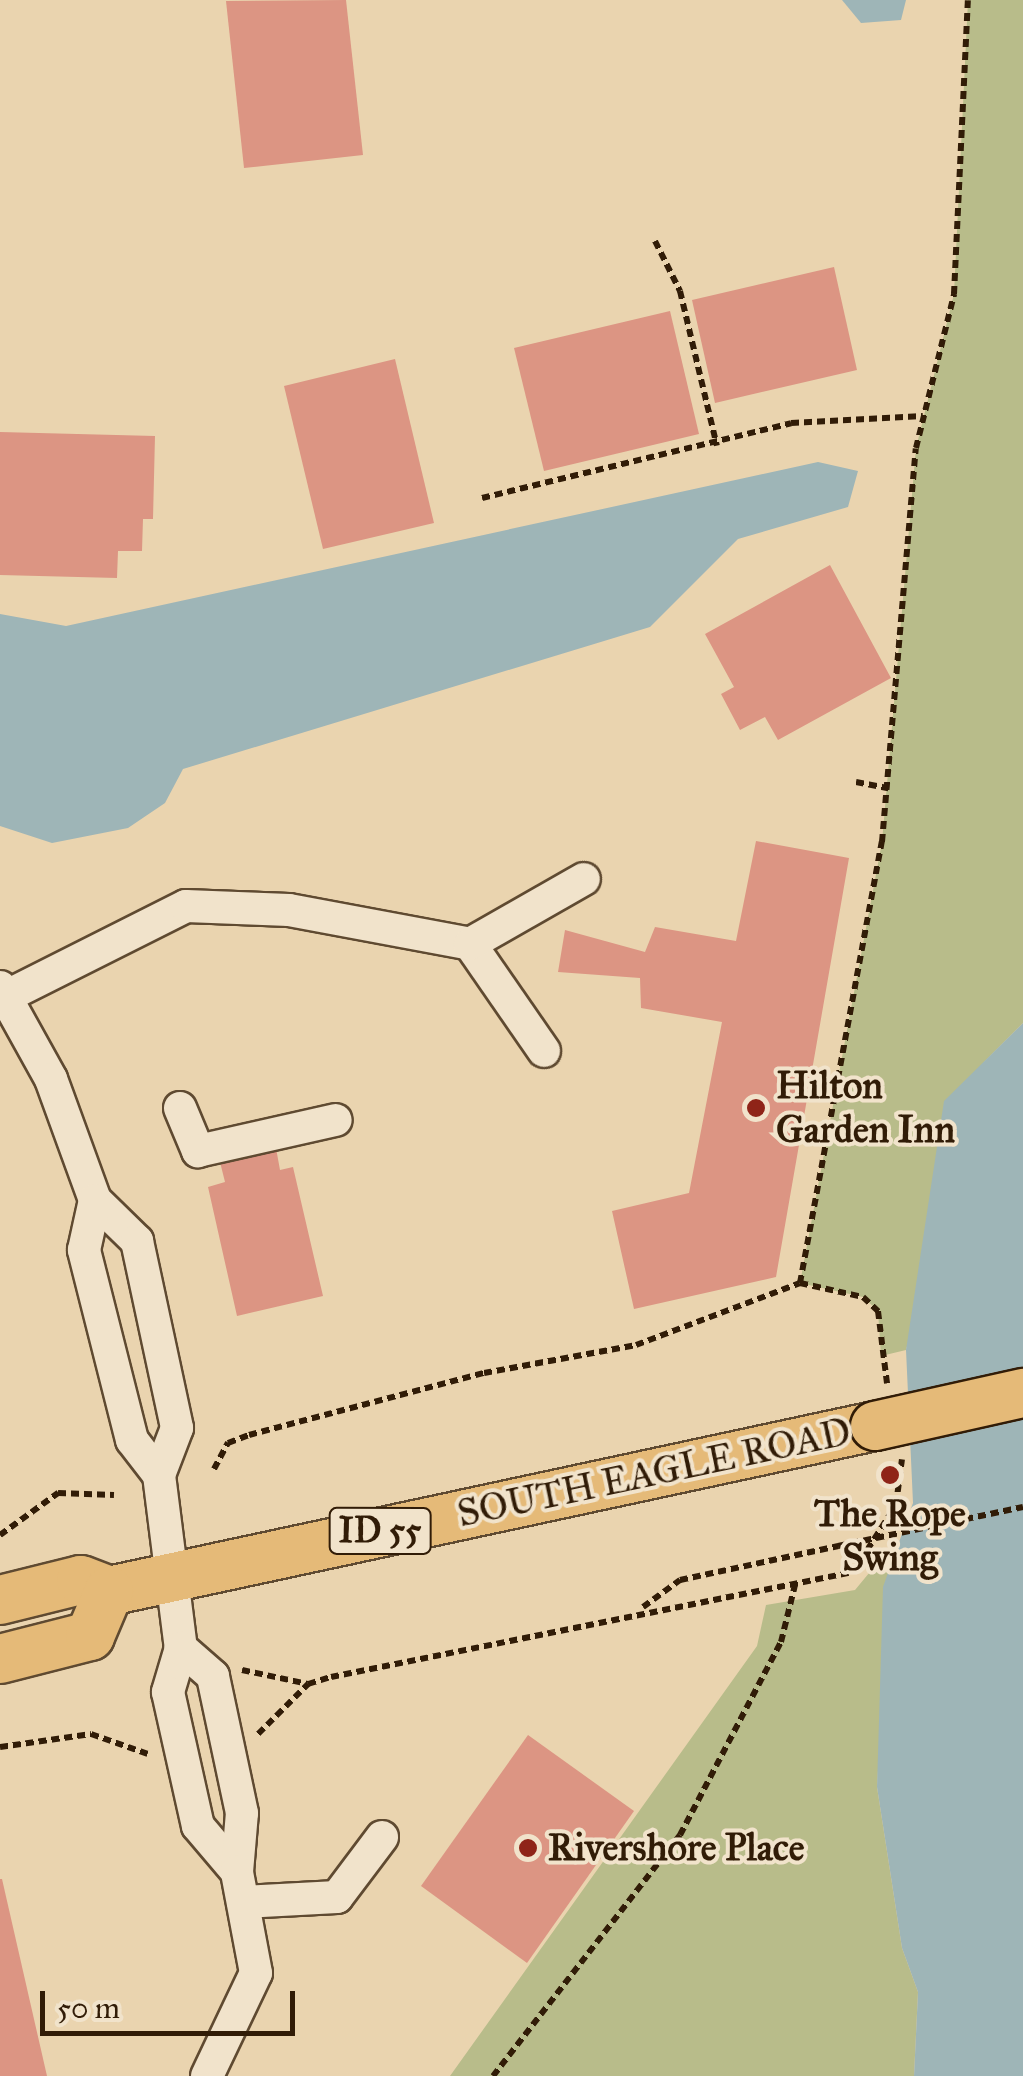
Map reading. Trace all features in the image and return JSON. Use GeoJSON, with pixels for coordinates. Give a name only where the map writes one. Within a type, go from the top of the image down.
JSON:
{"type":"FeatureCollection","features":[{"type":"Feature","properties":{"kind":"highway","name":"SOUTH EAGLE ROAD"},"geometry":{"type":"LineString","coordinates":[[0,1600],[81,1580],[109,1591],[1023,1393]]}},
{"type":"Feature","properties":{"kind":"highway"},"geometry":{"type":"LineString","coordinates":[[0,1659],[90,1636],[109,1591]]}},
{"type":"Feature","properties":{"kind":"street"},"geometry":{"type":"LineString","coordinates":[[382,1837],[337,1897],[240,1887],[198,1826],[168,1692],[182,1648],[160,1475],[176,1428],[137,1241],[95,1200],[51,1079],[4,992],[186,906],[288,910],[470,944],[584,878]]}},
{"type":"Feature","properties":{"kind":"street"},"geometry":{"type":"LineString","coordinates":[[470,944],[544,1051]]}},
{"type":"Feature","properties":{"kind":"street"},"geometry":{"type":"LineString","coordinates":[[180,1108],[198,1151],[336,1120]]}},
{"type":"Feature","properties":{"kind":"street"},"geometry":{"type":"LineString","coordinates":[[95,1200],[84,1250],[132,1440],[160,1475]]}},
{"type":"Feature","properties":{"kind":"street"},"geometry":{"type":"LineString","coordinates":[[182,1648],[213,1676],[242,1813],[240,1887],[253,1995],[207,2076]]}},
{"type":"Feature","properties":{"kind":"path"},"geometry":{"type":"LineString","coordinates":[[800,1283],[806,1268],[859,970],[888,788],[924,416],[954,294],[968,0]]}},
{"type":"Feature","properties":{"kind":"path"},"geometry":{"type":"LineString","coordinates":[[655,242],[680,292],[716,446]]}},
{"type":"Feature","properties":{"kind":"path"},"geometry":{"type":"LineString","coordinates":[[482,498],[716,446],[791,423],[924,416]]}},
{"type":"Feature","properties":{"kind":"path"},"geometry":{"type":"LineString","coordinates":[[856,782],[888,788]]}},
{"type":"Feature","properties":{"kind":"path"},"geometry":{"type":"LineString","coordinates":[[214,1469],[228,1443],[249,1435],[484,1373],[636,1345],[800,1283],[864,1297],[881,1321]]}},
{"type":"Feature","properties":{"kind":"path"},"geometry":{"type":"LineString","coordinates":[[0,1535],[58,1492],[114,1494]]}},
{"type":"Feature","properties":{"kind":"path"},"geometry":{"type":"LineString","coordinates":[[642,1608],[680,1580],[1023,1507]]}},
{"type":"Feature","properties":{"kind":"path"},"geometry":{"type":"LineString","coordinates":[[238,1669],[308,1684],[642,1608],[815,1576]]}},
{"type":"Feature","properties":{"kind":"path"},"geometry":{"type":"LineString","coordinates":[[493,2076],[662,1866],[781,1642],[796,1580]]}},
{"type":"Feature","properties":{"kind":"path"},"geometry":{"type":"LineString","coordinates":[[248,1736],[273,1728],[308,1684]]}},
{"type":"Feature","properties":{"kind":"path"},"geometry":{"type":"LineString","coordinates":[[0,1747],[92,1734],[154,1756]]}},
{"type":"Feature","properties":{"kind":"green space"},"geometry":{"type":"Polygon","coordinates":[[[968,0],[1023,0],[1023,1023],[984,1062],[906,1350],[881,1356],[878,1311],[863,1297],[800,1283],[882,842],[916,448],[954,294],[968,0]]]}},
{"type":"Feature","properties":{"kind":"green space"},"geometry":{"type":"Polygon","coordinates":[[[884,1555],[891,1557],[877,1787],[902,1948],[918,1992],[914,2076],[450,2076],[757,1646],[766,1605],[855,1590],[884,1555]]]}},
{"type":"Feature","properties":{"kind":"water"},"geometry":{"type":"Polygon","coordinates":[[[842,0],[906,0],[901,20],[861,23],[842,0]]]}},
{"type":"Feature","properties":{"kind":"water"},"geometry":{"type":"Polygon","coordinates":[[[818,462],[858,471],[848,507],[738,539],[650,627],[183,769],[165,803],[128,828],[52,843],[0,826],[0,614],[66,626],[818,462]]]}},
{"type":"Feature","properties":{"kind":"water"},"geometry":{"type":"Polygon","coordinates":[[[1023,1023],[1023,2076],[914,2076],[918,1992],[902,1948],[877,1787],[883,1587],[913,1503],[906,1350],[944,1101],[1023,1023]]]}},
{"type":"Feature","properties":{"kind":"building"},"geometry":{"type":"Polygon","coordinates":[[[346,0],[363,155],[244,168],[226,1],[346,0]]]}},
{"type":"Feature","properties":{"kind":"building"},"geometry":{"type":"Polygon","coordinates":[[[834,267],[857,370],[715,403],[692,300],[834,267]]]}},
{"type":"Feature","properties":{"kind":"building"},"geometry":{"type":"Polygon","coordinates":[[[670,311],[699,434],[544,471],[514,348],[670,311]]]}},
{"type":"Feature","properties":{"kind":"building"},"geometry":{"type":"Polygon","coordinates":[[[395,359],[434,523],[323,549],[284,386],[395,359]]]}},
{"type":"Feature","properties":{"kind":"building"},"geometry":{"type":"Polygon","coordinates":[[[0,432],[155,436],[153,519],[143,519],[142,551],[118,551],[117,578],[0,575],[0,432]]]}},
{"type":"Feature","properties":{"kind":"building"},"geometry":{"type":"Polygon","coordinates":[[[830,565],[891,678],[778,740],[765,717],[740,730],[721,694],[734,687],[705,634],[830,565]]]}},
{"type":"Feature","properties":{"kind":"building","name":"Hilton Garden Inn"},"geometry":{"type":"Polygon","coordinates":[[[756,841],[849,858],[776,1277],[634,1309],[612,1211],[689,1193],[722,1022],[641,1008],[640,978],[558,972],[565,930],[645,952],[655,927],[736,941],[756,841]]]}},
{"type":"Feature","properties":{"kind":"building"},"geometry":{"type":"Polygon","coordinates":[[[274,1137],[280,1170],[293,1167],[323,1296],[237,1316],[208,1187],[225,1182],[217,1150],[274,1137]]]}},
{"type":"Feature","properties":{"kind":"building","name":"Rivershore Place"},"geometry":{"type":"Polygon","coordinates":[[[528,1735],[634,1811],[527,1963],[421,1886],[528,1735]]]}},
{"type":"Feature","properties":{"kind":"building"},"geometry":{"type":"Polygon","coordinates":[[[2,1879],[47,2076],[0,2076],[2,1879]]]}},
{"type":"Feature","properties":{"kind":"place","name":"Hilton Garden Inn"},"geometry":{"type":"Point","coordinates":[756,1108]}},
{"type":"Feature","properties":{"kind":"place","name":"The Rope Swing"},"geometry":{"type":"Point","coordinates":[890,1475]}},
{"type":"Feature","properties":{"kind":"place","name":"Rivershore Place"},"geometry":{"type":"Point","coordinates":[528,1848]}}]}
